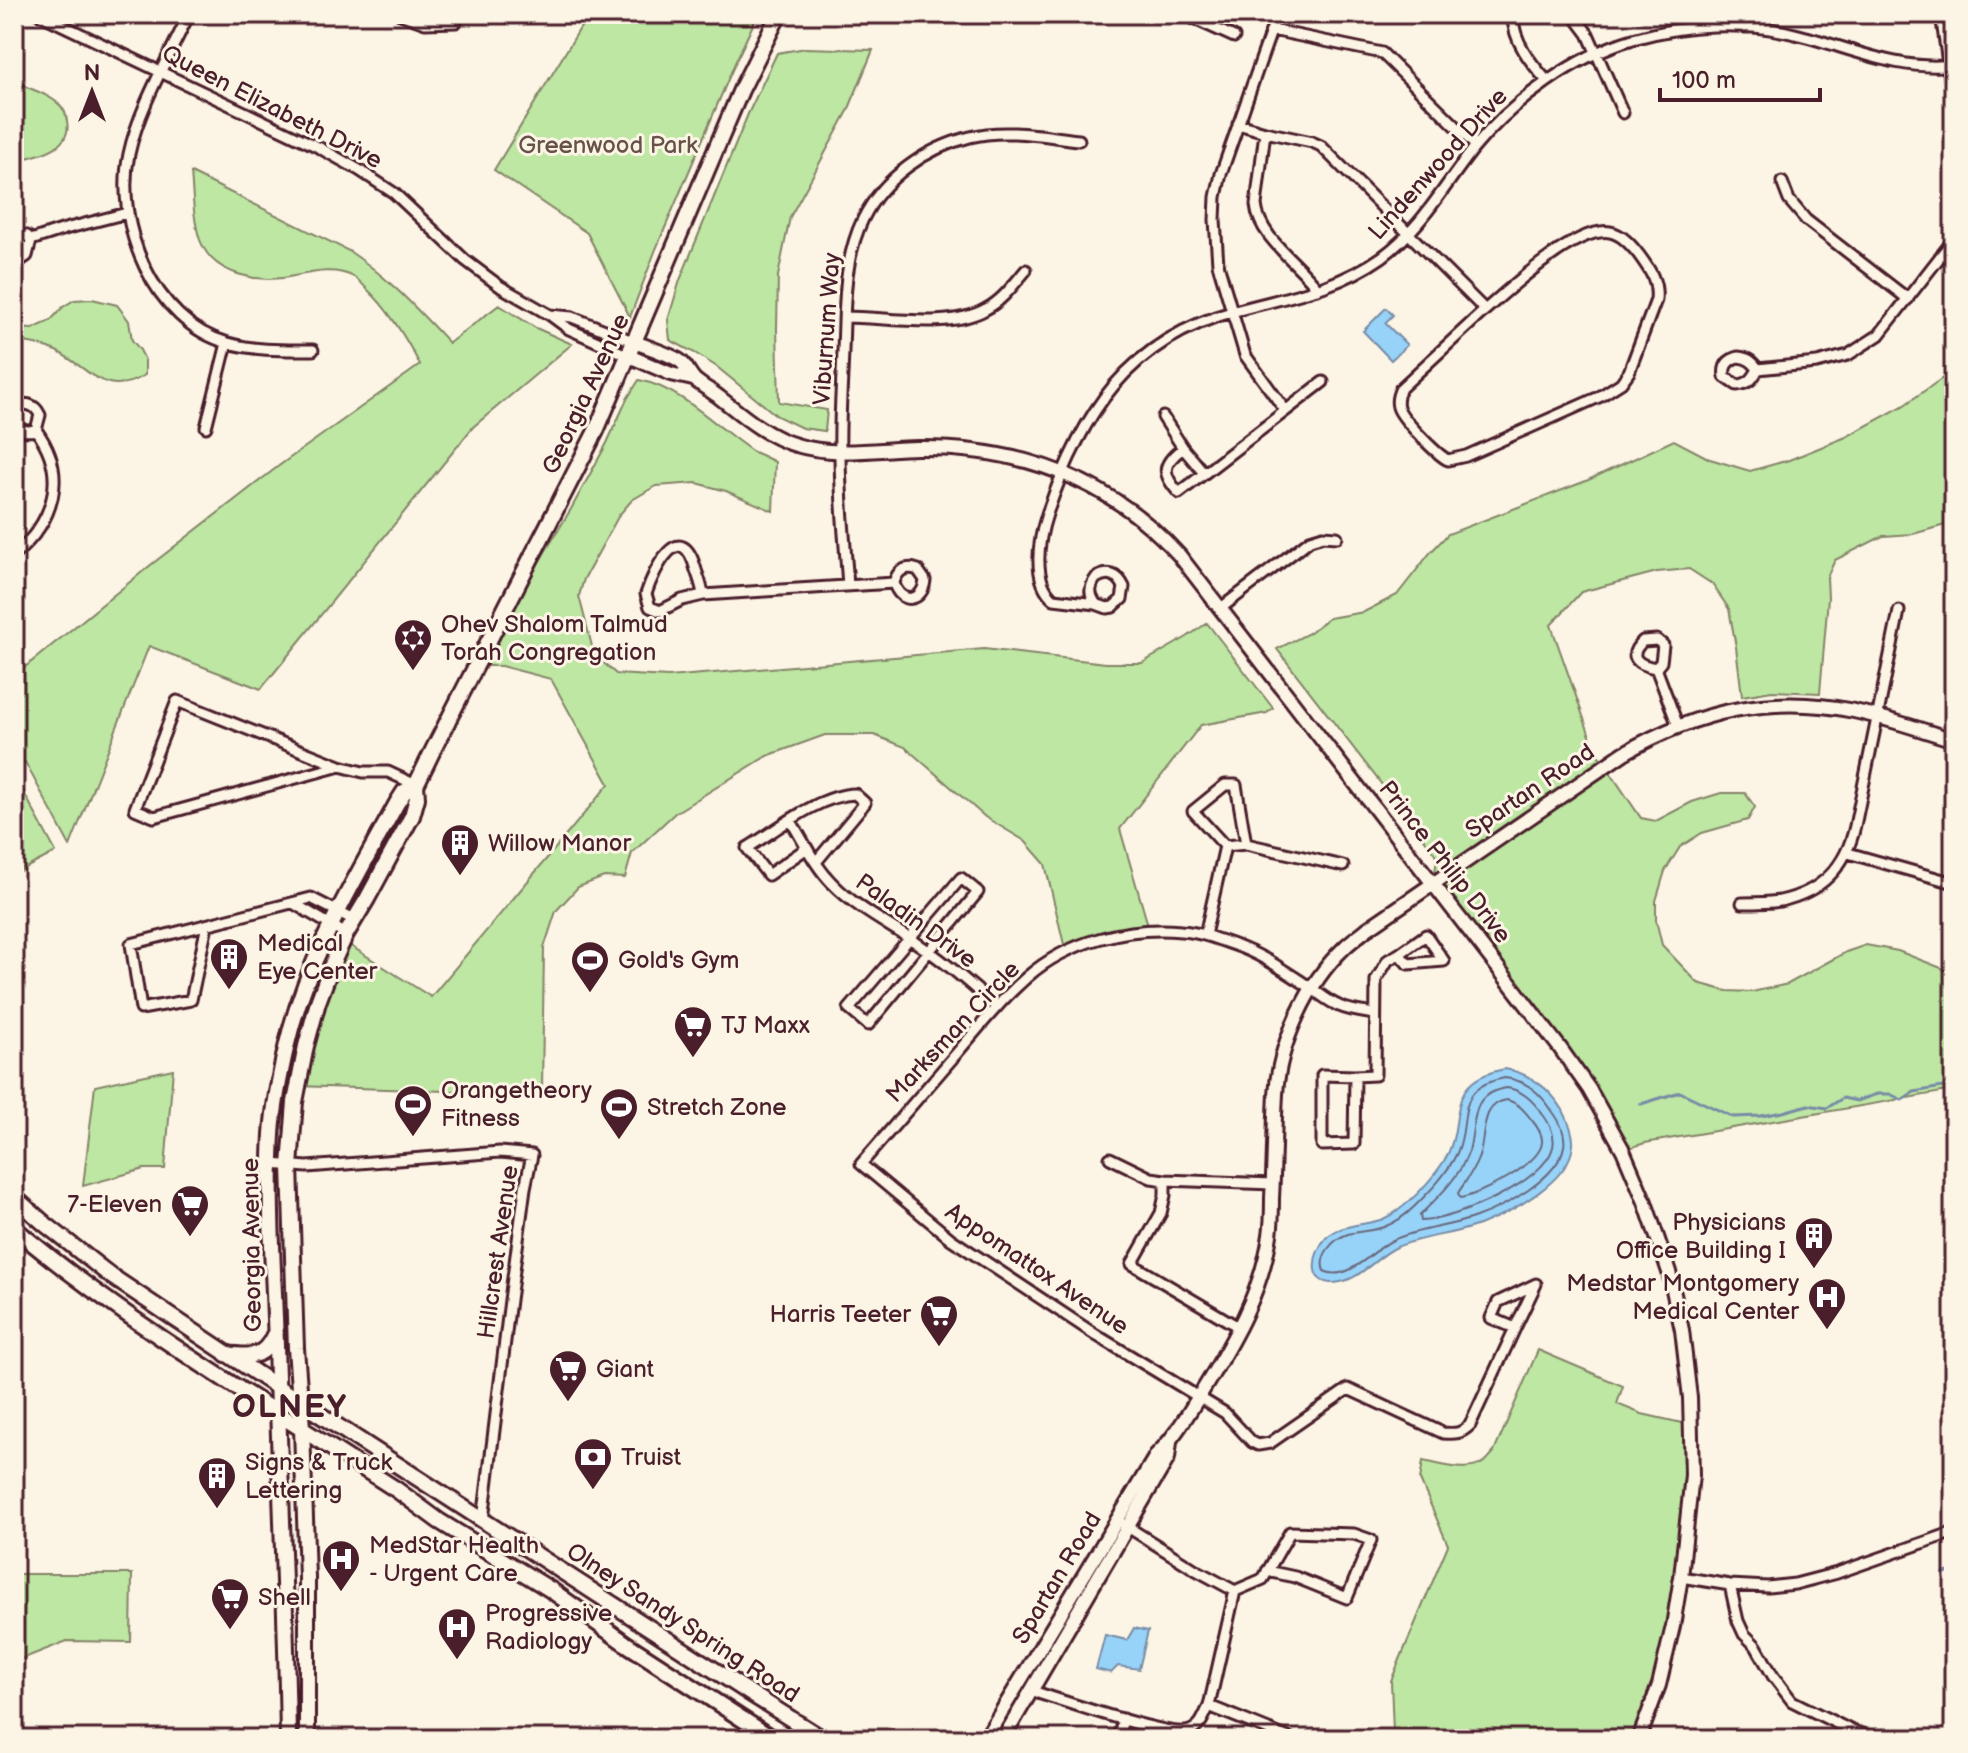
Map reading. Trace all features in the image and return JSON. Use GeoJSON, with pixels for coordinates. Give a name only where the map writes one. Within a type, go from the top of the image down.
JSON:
{"type":"FeatureCollection","features":[{"type":"Feature","properties":{"kind":"main road","name":"Georgia Avenue"},"geometry":{"type":"LineString","coordinates":[[307,1739],[304,1480],[290,1166],[295,1102],[318,1002],[350,927],[412,816],[417,798],[416,785],[580,464],[741,90],[779,14]]}},
{"type":"Feature","properties":{"kind":"main road","name":"Georgia Avenue"},"geometry":{"type":"LineString","coordinates":[[288,1739],[271,1164],[276,1100],[301,996],[334,919],[397,803],[404,792],[416,785]]}},
{"type":"Feature","properties":{"kind":"main road","name":"Olney Sandy Spring Road"},"geometry":{"type":"LineString","coordinates":[[14,1197],[111,1276],[226,1354],[823,1739]]}},
{"type":"Feature","properties":{"kind":"main road","name":"Olney Sandy Spring Road"},"geometry":{"type":"LineString","coordinates":[[14,1228],[126,1313],[773,1739]]}},
{"type":"Feature","properties":{"kind":"main road"},"geometry":{"type":"LineString","coordinates":[[226,1354],[259,1354],[267,1349],[276,1331]]}},
{"type":"Feature","properties":{"kind":"main road"},"geometry":{"type":"LineString","coordinates":[[304,1480],[309,1464],[316,1455],[325,1453],[351,1460]]}},
{"type":"Feature","properties":{"kind":"street","name":"Queen Elizabeth Drive"},"geometry":{"type":"LineString","coordinates":[[39,14],[318,147],[359,170],[394,193],[465,260],[501,287],[550,315],[572,317],[632,349]]}},
{"type":"Feature","properties":{"kind":"street"},"geometry":{"type":"LineString","coordinates":[[189,14],[138,122],[126,172],[127,213],[147,271],[167,302],[184,319],[227,343],[268,350],[313,350]]}},
{"type":"Feature","properties":{"kind":"street"},"geometry":{"type":"LineString","coordinates":[[400,14],[425,23],[456,22]]}},
{"type":"Feature","properties":{"kind":"street"},"geometry":{"type":"LineString","coordinates":[[1183,14],[1234,37]]}},
{"type":"Feature","properties":{"kind":"street"},"geometry":{"type":"LineString","coordinates":[[1277,14],[1221,174],[1215,220],[1218,264],[1239,340],[1245,355],[1285,410]]}},
{"type":"Feature","properties":{"kind":"street"},"geometry":{"type":"LineString","coordinates":[[1513,14],[1520,43],[1534,67],[1547,81]]}},
{"type":"Feature","properties":{"kind":"street"},"geometry":{"type":"LineString","coordinates":[[1573,14],[1588,34],[1623,113]]}},
{"type":"Feature","properties":{"kind":"street"},"geometry":{"type":"LineString","coordinates":[[1745,27],[1746,14]]}},
{"type":"Feature","properties":{"kind":"street"},"geometry":{"type":"LineString","coordinates":[[1941,14],[1951,66],[1954,107]]}},
{"type":"Feature","properties":{"kind":"street","name":"Lindenwood Drive"},"geometry":{"type":"LineString","coordinates":[[1096,604],[1054,599],[1048,594],[1042,582],[1040,539],[1062,472],[1086,422],[1107,391],[1154,349],[1180,332],[1233,312],[1343,281],[1385,255],[1423,218],[1476,146],[1515,105],[1547,81],[1597,53],[1632,40],[1671,30],[1709,26],[1792,33],[1905,65],[1951,66]]}},
{"type":"Feature","properties":{"kind":"street"},"geometry":{"type":"LineString","coordinates":[[1272,30],[1382,53],[1476,146]]}},
{"type":"Feature","properties":{"kind":"street"},"geometry":{"type":"LineString","coordinates":[[1238,124],[1321,146],[1485,310]]}},
{"type":"Feature","properties":{"kind":"street"},"geometry":{"type":"LineString","coordinates":[[1265,132],[1257,216],[1262,228],[1318,289]]}},
{"type":"Feature","properties":{"kind":"street","name":"Viburnum Way"},"geometry":{"type":"LineString","coordinates":[[848,586],[840,452],[846,288],[851,247],[864,217],[885,186],[910,165],[942,146],[973,136],[1007,133],[1079,140]]}},
{"type":"Feature","properties":{"kind":"street"},"geometry":{"type":"LineString","coordinates":[[1782,182],[1789,200],[1806,220],[1908,299]]}},
{"type":"Feature","properties":{"kind":"street"},"geometry":{"type":"LineString","coordinates":[[31,240],[127,213]]}},
{"type":"Feature","properties":{"kind":"street"},"geometry":{"type":"LineString","coordinates":[[1596,232],[1615,233],[1634,249],[1652,272],[1657,289],[1656,300],[1629,372],[1621,383],[1599,397],[1466,456],[1448,460],[1433,451],[1399,411],[1398,395],[1401,388],[1485,310],[1569,244],[1596,232]]}},
{"type":"Feature","properties":{"kind":"street"},"geometry":{"type":"LineString","coordinates":[[14,233],[31,240]]}},
{"type":"Feature","properties":{"kind":"street"},"geometry":{"type":"LineString","coordinates":[[1758,369],[1817,363],[1848,355],[1879,335],[1954,239]]}},
{"type":"Feature","properties":{"kind":"street"},"geometry":{"type":"LineString","coordinates":[[14,260],[27,256],[31,240]]}},
{"type":"Feature","properties":{"kind":"street"},"geometry":{"type":"LineString","coordinates":[[845,317],[939,321],[962,318],[984,311],[1001,299],[1026,270]]}},
{"type":"Feature","properties":{"kind":"street"},"geometry":{"type":"LineString","coordinates":[[206,427],[227,343]]}},
{"type":"Feature","properties":{"kind":"street","name":"Prince Philip Drive"},"geometry":{"type":"LineString","coordinates":[[632,349],[681,361],[693,379],[781,440],[809,449],[840,452],[932,448],[1022,460],[1062,472],[1108,495],[1146,522],[1179,555],[1221,608],[1560,1048],[1589,1089],[1623,1150],[1645,1202],[1669,1272],[1682,1330],[1690,1398],[1692,1475],[1681,1577],[1659,1685],[1639,1739]]}},
{"type":"Feature","properties":{"kind":"street"},"geometry":{"type":"LineString","coordinates":[[1183,448],[1168,461],[1166,467],[1168,478],[1179,493],[1323,382]]}},
{"type":"Feature","properties":{"kind":"street"},"geometry":{"type":"LineString","coordinates":[[14,410],[25,404],[37,408],[40,415],[36,430],[52,460],[54,484],[52,503],[46,518],[32,541],[14,555]]}},
{"type":"Feature","properties":{"kind":"street"},"geometry":{"type":"LineString","coordinates":[[1163,417],[1204,473]]}},
{"type":"Feature","properties":{"kind":"street"},"geometry":{"type":"LineString","coordinates":[[14,424],[19,430],[36,430]]}},
{"type":"Feature","properties":{"kind":"street"},"geometry":{"type":"LineString","coordinates":[[1221,608],[1310,540],[1323,536],[1337,537]]}},
{"type":"Feature","properties":{"kind":"street"},"geometry":{"type":"LineString","coordinates":[[703,595],[691,553],[680,546],[667,552],[646,599],[650,607],[660,611],[682,600],[703,595],[894,583]]}},
{"type":"Feature","properties":{"kind":"street"},"geometry":{"type":"LineString","coordinates":[[1742,903],[1777,902],[1807,893],[1832,874],[1848,853],[1899,611]]}},
{"type":"Feature","properties":{"kind":"street"},"geometry":{"type":"LineString","coordinates":[[1656,668],[1678,726]]}},
{"type":"Feature","properties":{"kind":"street"},"geometry":{"type":"LineString","coordinates":[[340,766],[154,817],[135,809],[177,701],[340,766],[363,772],[388,772],[416,785]]}},
{"type":"Feature","properties":{"kind":"street","name":"Spartan Road"},"geometry":{"type":"LineString","coordinates":[[1003,1739],[1032,1691],[1157,1454],[1170,1442],[1240,1328],[1262,1275],[1271,1234],[1276,1090],[1282,1055],[1297,1014],[1312,988],[1342,950],[1367,929],[1624,753],[1678,726],[1735,709],[1787,704],[1853,711],[1954,740]]}},
{"type":"Feature","properties":{"kind":"street"},"geometry":{"type":"LineString","coordinates":[[1225,846],[1193,811],[1225,785],[1236,785],[1246,844]]}},
{"type":"Feature","properties":{"kind":"street"},"geometry":{"type":"LineString","coordinates":[[807,848],[768,875],[747,848],[837,797],[855,794],[865,803],[816,862]]}},
{"type":"Feature","properties":{"kind":"street","name":"Paladin Drive"},"geometry":{"type":"LineString","coordinates":[[791,821],[816,862],[845,895],[928,950],[997,1007]]}},
{"type":"Feature","properties":{"kind":"street"},"geometry":{"type":"LineString","coordinates":[[1225,846],[1246,844],[1343,866]]}},
{"type":"Feature","properties":{"kind":"street"},"geometry":{"type":"LineString","coordinates":[[1205,935],[1225,846]]}},
{"type":"Feature","properties":{"kind":"street"},"geometry":{"type":"LineString","coordinates":[[1848,853],[1954,883]]}},
{"type":"Feature","properties":{"kind":"street"},"geometry":{"type":"LineString","coordinates":[[961,878],[978,892],[868,1025],[849,1009],[909,937],[961,878]]}},
{"type":"Feature","properties":{"kind":"street"},"geometry":{"type":"LineString","coordinates":[[207,925],[191,1000],[141,1009],[131,944],[311,898],[334,919],[350,927]]}},
{"type":"Feature","properties":{"kind":"street"},"geometry":{"type":"LineString","coordinates":[[334,919],[350,927]]}},
{"type":"Feature","properties":{"kind":"street","name":"Marksman Circle"},"geometry":{"type":"LineString","coordinates":[[861,1164],[997,1007],[1028,976],[1086,942],[1149,929],[1205,935],[1251,950],[1340,1006],[1375,1014]]}},
{"type":"Feature","properties":{"kind":"street"},"geometry":{"type":"LineString","coordinates":[[1355,1076],[1354,1144],[1322,1145],[1322,1075],[1375,1075],[1376,980],[1388,960],[1426,935],[1444,961],[1408,964],[1399,954]]}},
{"type":"Feature","properties":{"kind":"street","name":"Hillcrest Avenue"},"geometry":{"type":"LineString","coordinates":[[271,1164],[307,1167],[500,1152],[532,1155],[512,1284],[483,1520]]}},
{"type":"Feature","properties":{"kind":"street"},"geometry":{"type":"LineString","coordinates":[[1110,1158],[1151,1178],[1273,1184]]}},
{"type":"Feature","properties":{"kind":"street","name":"Appomattox Avenue"},"geometry":{"type":"LineString","coordinates":[[861,1164],[951,1239],[1096,1335],[1225,1413],[1258,1445],[1270,1443],[1348,1389],[1443,1433],[1463,1432],[1470,1425],[1515,1328]]}},
{"type":"Feature","properties":{"kind":"street"},"geometry":{"type":"LineString","coordinates":[[1165,1180],[1161,1213],[1132,1264],[1240,1328]]}},
{"type":"Feature","properties":{"kind":"street"},"geometry":{"type":"LineString","coordinates":[[1536,1284],[1515,1328],[1491,1318],[1498,1302],[1536,1284]]}},
{"type":"Feature","properties":{"kind":"street"},"geometry":{"type":"LineString","coordinates":[[1122,1524],[1235,1591]]}},
{"type":"Feature","properties":{"kind":"street","name":"Spartan Road"},"geometry":{"type":"LineString","coordinates":[[985,1739],[1122,1524]]}},
{"type":"Feature","properties":{"kind":"street"},"geometry":{"type":"LineString","coordinates":[[1235,1591],[1263,1579],[1267,1571],[1290,1532],[1354,1534],[1371,1540],[1347,1598],[1295,1577],[1267,1571]]}},
{"type":"Feature","properties":{"kind":"street"},"geometry":{"type":"LineString","coordinates":[[1681,1577],[1730,1585],[1768,1587],[1795,1584],[1837,1573],[1954,1532]]}},
{"type":"Feature","properties":{"kind":"street"},"geometry":{"type":"LineString","coordinates":[[1730,1585],[1744,1634],[1756,1646],[1792,1701],[1852,1731],[1879,1739]]}},
{"type":"Feature","properties":{"kind":"street"},"geometry":{"type":"LineString","coordinates":[[1032,1691],[1123,1719],[1160,1734],[1186,1733],[1200,1723],[1209,1706],[1235,1591]]}},
{"type":"Feature","properties":{"kind":"street"},"geometry":{"type":"LineString","coordinates":[[1209,1706],[1291,1739]]}},
{"type":"Feature","properties":{"kind":"street"},"geometry":{"type":"LineString","coordinates":[[1118,1739],[1123,1719]]}},
{"type":"Feature","properties":{"kind":"green space","name":"Greenwood Park"},"geometry":{"type":"Polygon","coordinates":[[[582,14],[758,14],[656,249],[630,317],[587,233],[494,170],[582,25],[582,14]]]}},
{"type":"Feature","properties":{"kind":"green space"},"geometry":{"type":"Polygon","coordinates":[[[806,48],[873,50],[848,111],[790,217],[778,276],[779,402],[827,410],[825,431],[802,428],[777,416],[717,367],[670,340],[668,320],[680,280],[748,114],[777,53],[806,48]]]}},
{"type":"Feature","properties":{"kind":"green space"},"geometry":{"type":"Polygon","coordinates":[[[14,82],[59,104],[65,113],[67,131],[64,139],[50,150],[14,161],[14,82]]]}},
{"type":"Feature","properties":{"kind":"green space"},"geometry":{"type":"Polygon","coordinates":[[[191,173],[349,251],[389,282],[449,343],[499,305],[536,328],[572,344],[473,427],[261,689],[149,646],[70,846],[25,762],[14,768],[14,676],[280,465],[420,365],[390,316],[354,277],[324,271],[281,278],[253,278],[216,262],[200,240],[191,173]]]}},
{"type":"Feature","properties":{"kind":"green space"},"geometry":{"type":"Polygon","coordinates":[[[92,299],[117,305],[129,321],[132,340],[145,360],[145,375],[131,382],[108,383],[56,351],[14,341],[14,328],[33,329],[50,321],[74,300],[92,299]]]}},
{"type":"Feature","properties":{"kind":"green space"},"geometry":{"type":"Polygon","coordinates":[[[1954,370],[1954,514],[1945,525],[1913,534],[1883,536],[1835,560],[1827,577],[1820,693],[1772,691],[1742,696],[1729,609],[1712,584],[1689,569],[1657,572],[1581,592],[1551,625],[1595,750],[1641,818],[1656,821],[1692,802],[1721,793],[1745,793],[1755,807],[1748,820],[1702,833],[1680,847],[1665,871],[1656,901],[1656,920],[1662,945],[1698,983],[1727,991],[1752,992],[1788,984],[1846,952],[1866,945],[1898,951],[1954,973],[1954,1090],[1645,1143],[1623,1150],[1589,1089],[1434,883],[1437,856],[1277,649],[1309,633],[1329,618],[1364,612],[1397,595],[1448,534],[1586,481],[1674,440],[1710,459],[1750,471],[1789,460],[1846,437],[1903,406],[1954,370]]]}},
{"type":"Feature","properties":{"kind":"green space"},"geometry":{"type":"Polygon","coordinates":[[[639,380],[685,400],[752,451],[775,462],[773,511],[726,491],[697,483],[656,486],[632,500],[619,515],[584,579],[579,596],[594,654],[616,674],[668,677],[984,649],[1106,663],[1142,663],[1207,623],[1273,708],[1267,713],[1201,725],[1120,829],[1149,929],[1122,933],[1066,953],[1045,864],[1025,841],[985,817],[905,747],[874,735],[825,735],[767,756],[675,813],[632,853],[625,878],[604,877],[578,887],[556,911],[544,948],[542,1090],[476,1092],[297,1086],[343,941],[431,997],[609,784],[551,679],[501,666],[476,666],[571,509],[639,380]]]}},
{"type":"Feature","properties":{"kind":"green space"},"geometry":{"type":"Polygon","coordinates":[[[22,789],[56,852],[14,874],[14,793],[22,789]]]}},
{"type":"Feature","properties":{"kind":"green space"},"geometry":{"type":"Polygon","coordinates":[[[173,1069],[165,1169],[144,1169],[83,1186],[95,1086],[173,1069]]]}},
{"type":"Feature","properties":{"kind":"green space"},"geometry":{"type":"Polygon","coordinates":[[[1538,1350],[1623,1386],[1617,1404],[1642,1414],[1691,1425],[1681,1577],[1639,1739],[1413,1739],[1393,1732],[1391,1681],[1448,1545],[1420,1480],[1423,1461],[1463,1468],[1478,1466],[1487,1460],[1494,1452],[1538,1350]]]}},
{"type":"Feature","properties":{"kind":"green space"},"geometry":{"type":"Polygon","coordinates":[[[14,1574],[132,1574],[131,1642],[67,1641],[14,1662],[14,1574]]]}},
{"type":"Feature","properties":{"kind":"water"},"geometry":{"type":"Polygon","coordinates":[[[1386,308],[1393,315],[1385,323],[1407,345],[1391,360],[1363,331],[1386,308]]]}},
{"type":"Feature","properties":{"kind":"water"},"geometry":{"type":"Polygon","coordinates":[[[1505,1069],[1523,1074],[1538,1083],[1563,1110],[1572,1132],[1573,1145],[1561,1171],[1536,1194],[1492,1220],[1397,1247],[1343,1282],[1325,1282],[1319,1278],[1315,1259],[1326,1238],[1346,1227],[1383,1219],[1417,1194],[1439,1169],[1451,1147],[1463,1093],[1471,1083],[1485,1075],[1505,1069]]]}},
{"type":"Feature","properties":{"kind":"water"},"geometry":{"type":"Polygon","coordinates":[[[1134,1628],[1148,1631],[1139,1669],[1118,1666],[1111,1673],[1096,1669],[1105,1635],[1127,1640],[1134,1628]]]}},
{"type":"Feature","properties":{"kind":"waterway"},"geometry":{"type":"LineString","coordinates":[[1641,1104],[1680,1092],[1733,1117],[1761,1116],[1808,1105],[1827,1108],[1843,1098],[1857,1101],[1877,1094],[1890,1094],[1902,1100],[1914,1092],[1954,1085]]}},
{"type":"Feature","properties":{"kind":"waterway"},"geometry":{"type":"LineString","coordinates":[[1944,1573],[1954,1571]]}},
{"type":"Feature","properties":{"kind":"place","name":"Ohev Shalom Talmud Torah Congregation"},"geometry":{"type":"Point","coordinates":[413,672]}},
{"type":"Feature","properties":{"kind":"place","name":"Willow Manor"},"geometry":{"type":"Point","coordinates":[460,877]}},
{"type":"Feature","properties":{"kind":"place","name":"Medical Eye Center"},"geometry":{"type":"Point","coordinates":[229,991]}},
{"type":"Feature","properties":{"kind":"place","name":"Gold's Gym"},"geometry":{"type":"Point","coordinates":[590,994]}},
{"type":"Feature","properties":{"kind":"place","name":"TJ Maxx"},"geometry":{"type":"Point","coordinates":[693,1059]}},
{"type":"Feature","properties":{"kind":"place","name":"Orangetheory Fitness"},"geometry":{"type":"Point","coordinates":[413,1138]}},
{"type":"Feature","properties":{"kind":"place","name":"Stretch Zone"},"geometry":{"type":"Point","coordinates":[619,1141]}},
{"type":"Feature","properties":{"kind":"place","name":"7-Eleven"},"geometry":{"type":"Point","coordinates":[190,1238]}},
{"type":"Feature","properties":{"kind":"place","name":"Physicians Office Building I"},"geometry":{"type":"Point","coordinates":[1814,1270]}},
{"type":"Feature","properties":{"kind":"place","name":"Medstar Montgomery Medical Center"},"geometry":{"type":"Point","coordinates":[1827,1331]}},
{"type":"Feature","properties":{"kind":"place","name":"Harris Teeter"},"geometry":{"type":"Point","coordinates":[939,1348]}},
{"type":"Feature","properties":{"kind":"place","name":"Giant"},"geometry":{"type":"Point","coordinates":[568,1403]}},
{"type":"Feature","properties":{"kind":"place","name":"Truist"},"geometry":{"type":"Point","coordinates":[593,1491]}},
{"type":"Feature","properties":{"kind":"place","name":"Signs & Truck Lettering"},"geometry":{"type":"Point","coordinates":[217,1510]}},
{"type":"Feature","properties":{"kind":"place","name":"MedStar Health - Urgent Care"},"geometry":{"type":"Point","coordinates":[341,1593]}},
{"type":"Feature","properties":{"kind":"place","name":"Shell"},"geometry":{"type":"Point","coordinates":[230,1631]}},
{"type":"Feature","properties":{"kind":"place","name":"Progressive Radiology"},"geometry":{"type":"Point","coordinates":[457,1661]}},
{"type":"Feature","properties":{"kind":"district","name":"OLNEY"},"geometry":{"type":"Point","coordinates":[290,1407]}}]}
